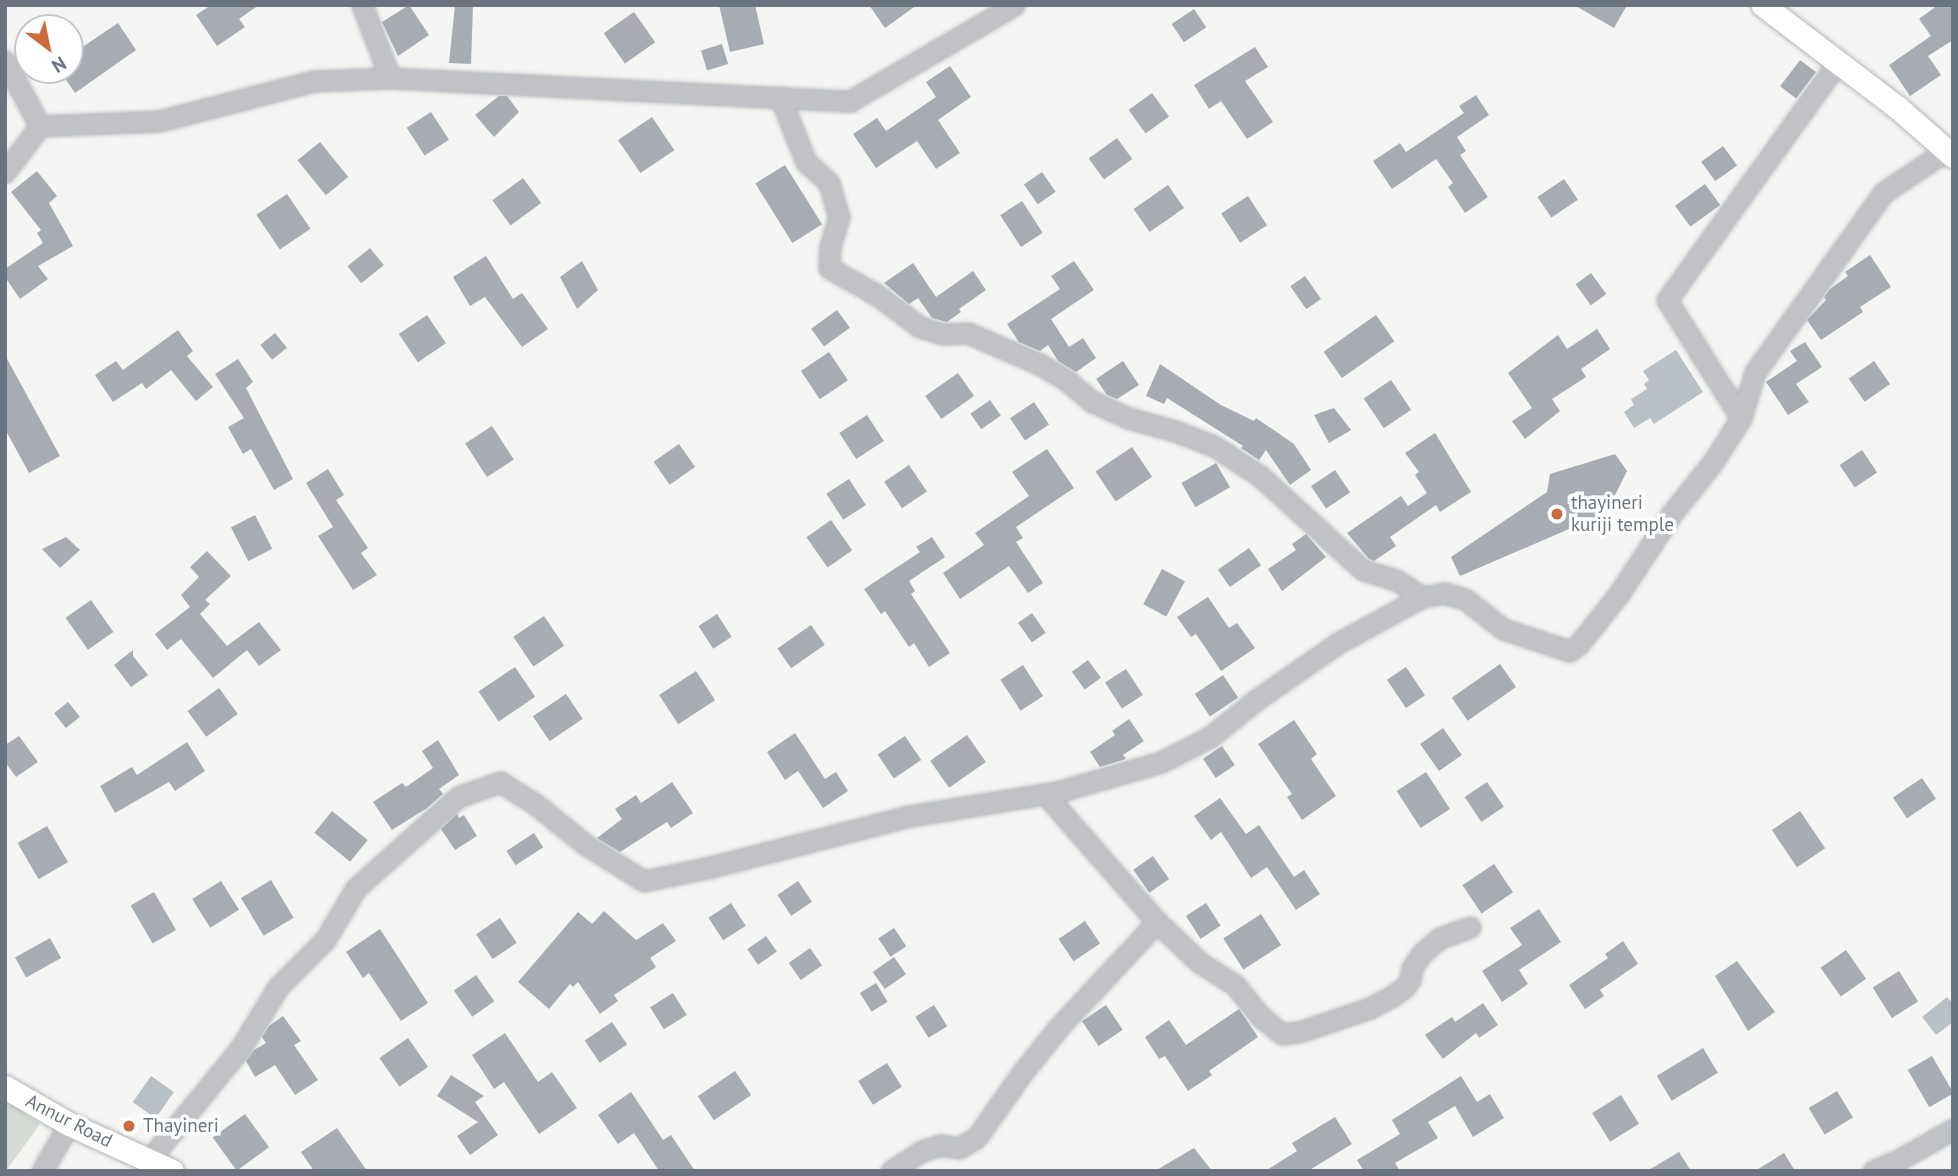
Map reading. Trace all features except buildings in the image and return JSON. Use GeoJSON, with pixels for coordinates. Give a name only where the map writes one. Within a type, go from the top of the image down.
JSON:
{"type":"FeatureCollection","features":[{"type":"Feature","properties":{"kind":"main road"},"geometry":{"type":"LineString","coordinates":[[1763,5],[1897,107],[1950,154]]}},
{"type":"Feature","properties":{"kind":"main road","name":"Annur Road"},"geometry":{"type":"LineString","coordinates":[[5,1087],[69,1124],[172,1171]]}},
{"type":"Feature","properties":{"kind":"street"},"geometry":{"type":"LineString","coordinates":[[362,5],[390,78]]}},
{"type":"Feature","properties":{"kind":"street"},"geometry":{"type":"LineString","coordinates":[[40,126],[159,121],[314,81],[390,78],[850,101],[1014,5]]}},
{"type":"Feature","properties":{"kind":"street"},"geometry":{"type":"LineString","coordinates":[[5,61],[40,126]]}},
{"type":"Feature","properties":{"kind":"street"},"geometry":{"type":"LineString","coordinates":[[1741,418],[1667,300],[1838,62]]}},
{"type":"Feature","properties":{"kind":"street"},"geometry":{"type":"LineString","coordinates":[[780,97],[806,162],[829,183],[839,217],[830,247],[829,268],[877,295],[920,327],[943,334],[968,333],[1039,364],[1065,379],[1091,401],[1128,418],[1175,431],[1214,446],[1260,476],[1363,570],[1396,580],[1422,597]]}},
{"type":"Feature","properties":{"kind":"street"},"geometry":{"type":"LineString","coordinates":[[5,172],[40,126]]}},
{"type":"Feature","properties":{"kind":"street"},"geometry":{"type":"LineString","coordinates":[[149,1160],[240,1049],[278,987],[325,940],[356,888],[458,797],[500,782],[534,803],[586,845],[644,881],[724,864],[911,816],[1045,794],[1161,762],[1210,737],[1256,700],[1338,643],[1422,597],[1444,593],[1465,599],[1503,629],[1569,651],[1579,644],[1618,595],[1673,512],[1713,462],[1741,418],[1755,372],[1884,192],[1950,154]]}},
{"type":"Feature","properties":{"kind":"street"},"geometry":{"type":"LineString","coordinates":[[1045,794],[1157,922],[1199,962],[1234,985],[1261,1017],[1282,1034],[1299,1032],[1370,1008],[1391,997],[1410,980],[1412,968],[1422,953],[1440,938],[1469,927]]}},
{"type":"Feature","properties":{"kind":"street"},"geometry":{"type":"LineString","coordinates":[[891,1171],[922,1151],[940,1145],[959,1148],[977,1137],[1058,1028],[1157,922]]}},
{"type":"Feature","properties":{"kind":"street"},"geometry":{"type":"LineString","coordinates":[[42,1171],[69,1124]]}},
{"type":"Feature","properties":{"kind":"street"},"geometry":{"type":"LineString","coordinates":[[1873,1171],[1897,1161],[1953,1129]]}},
{"type":"Feature","properties":{"kind":"shaded area"},"geometry":{"type":"Polygon","coordinates":[[[1676,350],[1703,392],[1654,424],[1650,418],[1634,428],[1624,412],[1634,405],[1631,399],[1647,389],[1644,384],[1649,380],[1643,371],[1676,350]]]}},
{"type":"Feature","properties":{"kind":"shaded area"},"geometry":{"type":"Polygon","coordinates":[[[1947,997],[1953,1004],[1953,1022],[1936,1035],[1922,1017],[1947,997]]]}},
{"type":"Feature","properties":{"kind":"shaded area"},"geometry":{"type":"Polygon","coordinates":[[[151,1076],[174,1092],[156,1118],[133,1102],[151,1076]]]}},
{"type":"Feature","properties":{"kind":"shaded area"},"geometry":{"type":"Polygon","coordinates":[[[5,1099],[40,1124],[6,1171],[5,1171],[5,1099]]]}},
{"type":"Feature","properties":{"kind":"place","name":"thayineri kuriji temple"},"geometry":{"type":"Point","coordinates":[1557,514]}},
{"type":"Feature","properties":{"kind":"place","name":"Thayineri"},"geometry":{"type":"Point","coordinates":[129,1126]}}]}
